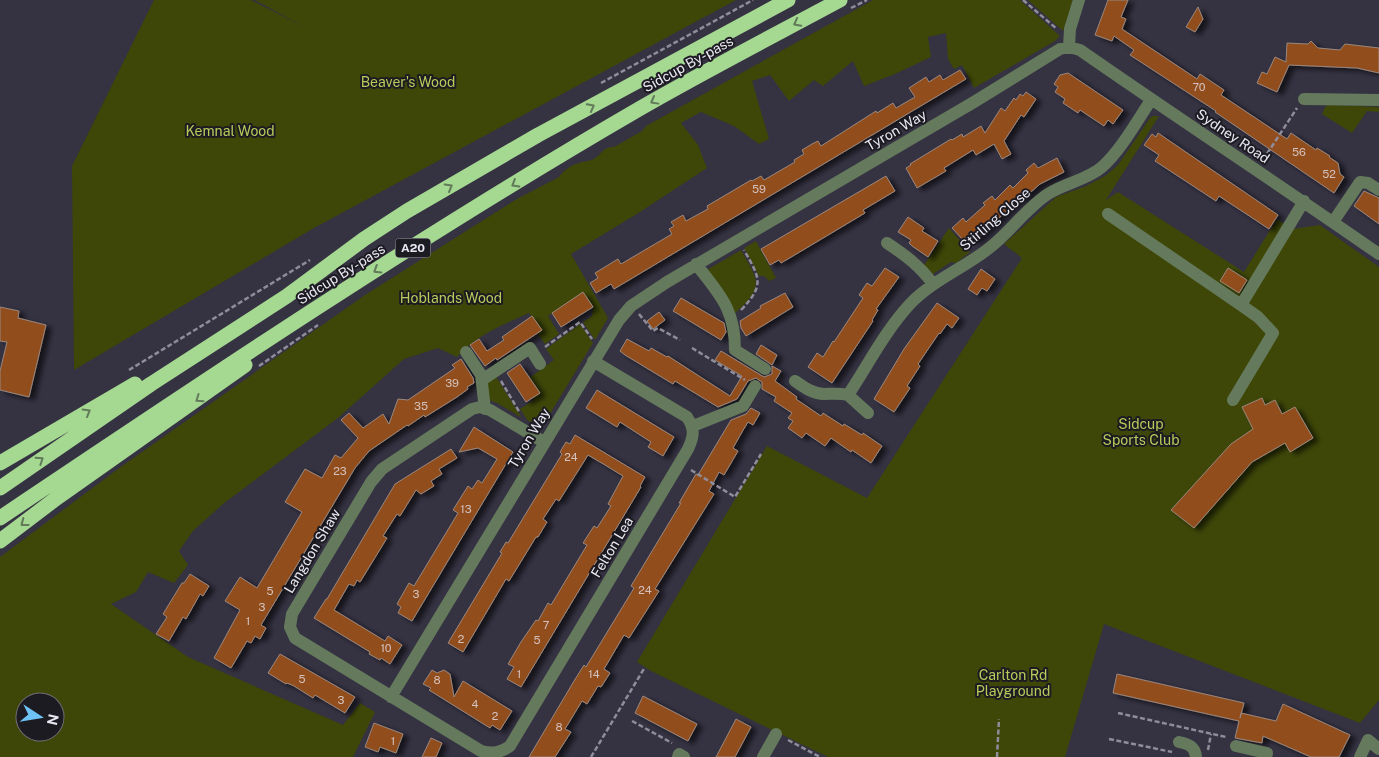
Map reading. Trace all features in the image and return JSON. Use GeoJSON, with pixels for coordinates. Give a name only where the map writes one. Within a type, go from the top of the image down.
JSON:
{"type":"FeatureCollection","features":[{"type":"Feature","properties":{"kind":"highway","name":"Sidcup By-pass"},"geometry":{"type":"LineString","coordinates":[[0,488],[152,384],[287,296],[364,239],[407,211],[538,135],[788,0]]}},
{"type":"Feature","properties":{"kind":"highway","name":"Sidcup By-pass"},"geometry":{"type":"LineString","coordinates":[[0,518],[202,382],[478,207],[638,110],[844,5]]}},
{"type":"Feature","properties":{"kind":"highway","name":"A20"},"geometry":{"type":"LineString","coordinates":[[0,463],[287,296]]}},
{"type":"Feature","properties":{"kind":"highway","name":"A20"},"geometry":{"type":"LineString","coordinates":[[0,541],[58,497],[248,364],[336,296]]}},
{"type":"Feature","properties":{"kind":"street"},"geometry":{"type":"LineString","coordinates":[[1070,47],[1070,29],[1079,0]]}},
{"type":"Feature","properties":{"kind":"street","name":"Sydney Road"},"geometry":{"type":"LineString","coordinates":[[1070,47],[1080,50],[1151,100],[1304,201],[1379,254]]}},
{"type":"Feature","properties":{"kind":"street","name":"Tyron Way"},"geometry":{"type":"LineString","coordinates":[[392,697],[544,442],[619,320],[632,305],[696,264],[974,102],[1060,49],[1070,47]]}},
{"type":"Feature","properties":{"kind":"street"},"geometry":{"type":"LineString","coordinates":[[1304,99],[1379,100]]}},
{"type":"Feature","properties":{"kind":"street","name":"Stirling Close"},"geometry":{"type":"LineString","coordinates":[[848,395],[893,326],[910,304],[933,284],[973,261],[993,245],[1046,195],[1101,168],[1113,156],[1151,100]]}},
{"type":"Feature","properties":{"kind":"street"},"geometry":{"type":"LineString","coordinates":[[1333,222],[1360,182],[1368,183],[1379,190]]}},
{"type":"Feature","properties":{"kind":"street"},"geometry":{"type":"LineString","coordinates":[[1242,305],[1304,201]]}},
{"type":"Feature","properties":{"kind":"street"},"geometry":{"type":"LineString","coordinates":[[1108,214],[1242,305],[1258,317],[1274,333],[1233,400]]}},
{"type":"Feature","properties":{"kind":"street"},"geometry":{"type":"LineString","coordinates":[[887,243],[912,260],[924,271],[933,284]]}},
{"type":"Feature","properties":{"kind":"street"},"geometry":{"type":"LineString","coordinates":[[696,264],[725,302],[732,318],[735,350],[765,369]]}},
{"type":"Feature","properties":{"kind":"street"},"geometry":{"type":"LineString","coordinates":[[482,380],[530,348],[540,364]]}},
{"type":"Feature","properties":{"kind":"street"},"geometry":{"type":"LineString","coordinates":[[466,352],[481,375],[485,409],[544,442]]}},
{"type":"Feature","properties":{"kind":"street"},"geometry":{"type":"LineString","coordinates":[[597,356],[687,417],[693,426],[743,406],[755,386]]}},
{"type":"Feature","properties":{"kind":"street"},"geometry":{"type":"LineString","coordinates":[[795,381],[808,390],[822,394],[839,393],[848,395],[868,413]]}},
{"type":"Feature","properties":{"kind":"street","name":"Langdon Shaw"},"geometry":{"type":"LineString","coordinates":[[469,751],[392,697],[295,638],[290,627],[292,614],[373,478],[382,468],[472,409],[485,409]]}},
{"type":"Feature","properties":{"kind":"street","name":"Felton Lea"},"geometry":{"type":"LineString","coordinates":[[469,751],[502,752],[510,746],[680,463],[694,436],[693,426]]}},
{"type":"Feature","properties":{"kind":"street"},"geometry":{"type":"LineString","coordinates":[[763,757],[776,734]]}},
{"type":"Feature","properties":{"kind":"street"},"geometry":{"type":"LineString","coordinates":[[1360,757],[1368,740],[1379,749]]}},
{"type":"Feature","properties":{"kind":"street"},"geometry":{"type":"LineString","coordinates":[[1234,742],[1266,755]]}},
{"type":"Feature","properties":{"kind":"street"},"geometry":{"type":"LineString","coordinates":[[1177,748],[1189,744],[1196,752],[1196,757]]}},
{"type":"Feature","properties":{"kind":"path"},"geometry":{"type":"LineString","coordinates":[[844,5],[867,0]]}},
{"type":"Feature","properties":{"kind":"path"},"geometry":{"type":"LineString","coordinates":[[1023,0],[1062,33],[1070,47]]}},
{"type":"Feature","properties":{"kind":"path"},"geometry":{"type":"LineString","coordinates":[[1257,170],[1304,99]]}},
{"type":"Feature","properties":{"kind":"path"},"geometry":{"type":"LineString","coordinates":[[732,318],[752,298],[756,292],[758,282],[757,272],[738,240]]}},
{"type":"Feature","properties":{"kind":"path"},"geometry":{"type":"LineString","coordinates":[[632,305],[653,331],[658,328],[680,340]]}},
{"type":"Feature","properties":{"kind":"path"},"geometry":{"type":"LineString","coordinates":[[554,340],[580,322],[597,356]]}},
{"type":"Feature","properties":{"kind":"path"},"geometry":{"type":"LineString","coordinates":[[254,370],[319,325]]}},
{"type":"Feature","properties":{"kind":"path"},"geometry":{"type":"LineString","coordinates":[[692,348],[755,386]]}},
{"type":"Feature","properties":{"kind":"path"},"geometry":{"type":"LineString","coordinates":[[494,372],[526,421],[524,430]]}},
{"type":"Feature","properties":{"kind":"path"},"geometry":{"type":"LineString","coordinates":[[680,463],[735,496],[761,454]]}},
{"type":"Feature","properties":{"kind":"path"},"geometry":{"type":"LineString","coordinates":[[591,757],[645,668]]}},
{"type":"Feature","properties":{"kind":"path"},"geometry":{"type":"LineString","coordinates":[[1118,713],[1212,734],[1234,742]]}},
{"type":"Feature","properties":{"kind":"path"},"geometry":{"type":"LineString","coordinates":[[997,757],[999,719]]}},
{"type":"Feature","properties":{"kind":"path"},"geometry":{"type":"LineString","coordinates":[[632,721],[683,748],[680,756]]}},
{"type":"Feature","properties":{"kind":"path"},"geometry":{"type":"LineString","coordinates":[[776,734],[820,757]]}},
{"type":"Feature","properties":{"kind":"path"},"geometry":{"type":"LineString","coordinates":[[1206,757],[1212,734]]}},
{"type":"Feature","properties":{"kind":"path"},"geometry":{"type":"LineString","coordinates":[[1109,739],[1177,748]]}},
{"type":"Feature","properties":{"kind":"green space","name":"Kemnal Wood"},"geometry":{"type":"Polygon","coordinates":[[[154,0],[251,0],[304,27],[255,0],[736,0],[314,228],[74,370],[72,166],[154,0]]]}},
{"type":"Feature","properties":{"kind":"green space","name":"Hoblands Wood"},"geometry":{"type":"Polygon","coordinates":[[[873,0],[1020,0],[1060,36],[1055,41],[974,88],[962,65],[954,69],[948,59],[946,33],[928,37],[931,57],[864,86],[853,61],[823,86],[814,80],[789,101],[770,75],[752,81],[769,139],[759,144],[734,126],[701,112],[681,123],[698,145],[707,168],[571,254],[608,318],[595,340],[583,322],[592,316],[593,307],[583,293],[548,316],[559,334],[545,344],[537,333],[541,330],[529,313],[481,337],[457,357],[438,348],[404,359],[338,418],[223,504],[193,531],[179,551],[188,565],[174,583],[148,572],[136,592],[111,604],[188,657],[343,725],[360,703],[375,712],[353,757],[0,757],[0,557],[122,466],[365,295],[515,200],[559,177],[570,166],[594,159],[607,148],[614,147],[642,131],[646,126],[873,0]]]}},
{"type":"Feature","properties":{"kind":"green space"},"geometry":{"type":"Polygon","coordinates":[[[1028,0],[1073,0],[1063,31],[1028,0]]]}},
{"type":"Feature","properties":{"kind":"green space"},"geometry":{"type":"Polygon","coordinates":[[[1328,105],[1379,107],[1379,112],[1367,111],[1352,133],[1322,114],[1328,105]]]}},
{"type":"Feature","properties":{"kind":"green space","name":"Sidcup Sports Club"},"geometry":{"type":"Polygon","coordinates":[[[1153,116],[1159,116],[1106,200],[1118,192],[1244,272],[1277,219],[1292,229],[1320,225],[1379,267],[1379,700],[1360,723],[1104,624],[1065,757],[828,757],[651,671],[637,662],[767,446],[867,498],[1022,258],[1004,244],[1056,197],[1086,186],[1105,176],[1118,165],[1153,116]]]}},
{"type":"Feature","properties":{"kind":"green space"},"geometry":{"type":"Polygon","coordinates":[[[949,228],[970,252],[956,263],[951,262],[933,274],[924,265],[949,228]]]}},
{"type":"Feature","properties":{"kind":"green space"},"geometry":{"type":"Polygon","coordinates":[[[756,241],[776,278],[769,281],[764,276],[759,276],[744,248],[756,241]]]}},
{"type":"Feature","properties":{"kind":"green space"},"geometry":{"type":"Polygon","coordinates":[[[741,250],[752,269],[756,284],[751,297],[734,314],[705,271],[741,250]]]}},
{"type":"Feature","properties":{"kind":"green space"},"geometry":{"type":"Polygon","coordinates":[[[580,324],[593,343],[548,417],[536,422],[528,421],[520,409],[534,400],[533,398],[540,393],[529,378],[554,360],[546,349],[580,324]]]}},
{"type":"Feature","properties":{"kind":"green space"},"geometry":{"type":"Polygon","coordinates":[[[495,375],[522,418],[497,403],[486,399],[487,381],[495,375]]]}},
{"type":"Feature","properties":{"kind":"building"},"geometry":{"type":"Polygon","coordinates":[[[1108,0],[1128,0],[1121,17],[1126,19],[1122,29],[1197,79],[1200,74],[1224,90],[1221,95],[1287,139],[1291,133],[1316,150],[1317,148],[1330,156],[1338,163],[1340,174],[1344,177],[1334,193],[1216,111],[1130,55],[1134,50],[1114,36],[1112,41],[1095,35],[1108,0]]]}},
{"type":"Feature","properties":{"kind":"building"},"geometry":{"type":"Polygon","coordinates":[[[1198,7],[1203,19],[1195,32],[1186,27],[1198,7]]]}},
{"type":"Feature","properties":{"kind":"building"},"geometry":{"type":"Polygon","coordinates":[[[1311,41],[1318,48],[1340,50],[1345,44],[1379,48],[1379,73],[1357,68],[1289,65],[1277,92],[1257,83],[1262,72],[1267,74],[1275,57],[1286,62],[1287,43],[1308,44],[1311,41]]]}},
{"type":"Feature","properties":{"kind":"building"},"geometry":{"type":"Polygon","coordinates":[[[960,70],[966,79],[614,289],[611,284],[596,293],[590,283],[598,278],[595,273],[618,259],[621,264],[672,234],[669,229],[674,226],[671,222],[683,215],[686,221],[708,209],[707,206],[751,180],[761,176],[764,180],[795,162],[794,160],[804,154],[802,150],[812,144],[818,141],[821,146],[876,111],[877,113],[893,103],[896,108],[915,97],[909,88],[926,77],[929,82],[940,75],[943,80],[960,70]]]}},
{"type":"Feature","properties":{"kind":"building"},"geometry":{"type":"Polygon","coordinates":[[[1068,73],[1123,110],[1113,124],[1108,120],[1104,126],[1080,110],[1078,113],[1063,103],[1065,99],[1055,92],[1058,87],[1054,84],[1060,75],[1068,73]]]}},
{"type":"Feature","properties":{"kind":"building"},"geometry":{"type":"Polygon","coordinates":[[[1026,92],[1036,99],[1024,117],[1021,115],[1004,141],[1011,154],[1002,159],[994,144],[976,155],[973,150],[944,168],[946,171],[917,188],[906,168],[910,164],[951,139],[962,134],[963,137],[981,126],[985,133],[1001,108],[1005,111],[1014,98],[1016,100],[1020,94],[1023,96],[1026,92]]]}},
{"type":"Feature","properties":{"kind":"building"},"geometry":{"type":"Polygon","coordinates":[[[1158,133],[1278,215],[1269,229],[1219,196],[1216,201],[1155,161],[1159,155],[1144,145],[1152,134],[1156,137],[1158,133]]]}},
{"type":"Feature","properties":{"kind":"building"},"geometry":{"type":"Polygon","coordinates":[[[1057,158],[1064,172],[1040,184],[1023,199],[1021,197],[975,241],[969,234],[963,240],[952,228],[963,218],[966,222],[992,196],[995,200],[1010,185],[1013,188],[1028,173],[1026,170],[1034,163],[1038,168],[1057,158]]]}},
{"type":"Feature","properties":{"kind":"building"},"geometry":{"type":"Polygon","coordinates":[[[886,176],[895,191],[863,210],[865,213],[798,253],[781,263],[779,260],[770,265],[761,249],[886,176]]]}},
{"type":"Feature","properties":{"kind":"building"},"geometry":{"type":"Polygon","coordinates":[[[1364,191],[1379,198],[1379,224],[1354,206],[1364,191]]]}},
{"type":"Feature","properties":{"kind":"building"},"geometry":{"type":"Polygon","coordinates":[[[908,217],[924,228],[922,231],[938,241],[928,257],[909,243],[911,240],[898,232],[908,217]]]}},
{"type":"Feature","properties":{"kind":"building"},"geometry":{"type":"Polygon","coordinates":[[[885,268],[899,277],[876,309],[878,310],[873,321],[832,383],[808,367],[817,353],[823,357],[863,298],[859,295],[867,283],[872,286],[885,268]]]}},
{"type":"Feature","properties":{"kind":"building"},"geometry":{"type":"Polygon","coordinates":[[[1228,268],[1247,280],[1239,293],[1220,281],[1228,268]]]}},
{"type":"Feature","properties":{"kind":"building"},"geometry":{"type":"Polygon","coordinates":[[[981,269],[995,279],[987,291],[982,288],[977,295],[968,289],[981,269]]]}},
{"type":"Feature","properties":{"kind":"building"},"geometry":{"type":"Polygon","coordinates":[[[583,292],[593,307],[561,327],[552,313],[583,292]]]}},
{"type":"Feature","properties":{"kind":"building"},"geometry":{"type":"Polygon","coordinates":[[[785,293],[793,307],[746,336],[741,328],[740,321],[761,308],[760,306],[785,293]]]}},
{"type":"Feature","properties":{"kind":"building"},"geometry":{"type":"Polygon","coordinates":[[[681,298],[724,323],[726,332],[721,340],[673,311],[681,298]]]}},
{"type":"Feature","properties":{"kind":"building"},"geometry":{"type":"Polygon","coordinates":[[[937,303],[959,318],[952,328],[947,324],[939,333],[918,364],[920,366],[907,386],[910,388],[894,412],[874,399],[904,349],[937,303]]]}},
{"type":"Feature","properties":{"kind":"building"},"geometry":{"type":"Polygon","coordinates":[[[0,307],[19,311],[18,318],[46,325],[29,397],[0,390],[0,371],[7,342],[0,341],[0,307]]]}},
{"type":"Feature","properties":{"kind":"building"},"geometry":{"type":"Polygon","coordinates":[[[659,312],[665,320],[653,329],[647,321],[659,312]]]}},
{"type":"Feature","properties":{"kind":"building"},"geometry":{"type":"Polygon","coordinates":[[[532,316],[542,330],[485,366],[470,345],[479,339],[487,351],[504,340],[502,337],[532,316]]]}},
{"type":"Feature","properties":{"kind":"building"},"geometry":{"type":"Polygon","coordinates":[[[627,339],[649,351],[651,348],[668,356],[730,396],[742,376],[715,360],[721,351],[764,377],[772,374],[772,366],[781,371],[775,381],[797,397],[796,399],[821,416],[823,413],[843,426],[844,424],[862,435],[863,433],[882,446],[871,463],[831,438],[825,446],[806,433],[802,438],[788,428],[793,421],[788,418],[792,413],[774,401],[776,397],[762,389],[762,382],[756,378],[748,381],[737,399],[718,407],[675,381],[673,384],[625,355],[620,351],[627,339]]]}},
{"type":"Feature","properties":{"kind":"building"},"geometry":{"type":"Polygon","coordinates":[[[761,345],[777,355],[772,365],[756,354],[761,345]]]}},
{"type":"Feature","properties":{"kind":"building"},"geometry":{"type":"Polygon","coordinates":[[[461,359],[473,378],[474,383],[457,397],[425,417],[424,415],[407,425],[369,451],[355,468],[261,625],[266,628],[260,639],[255,636],[251,643],[247,641],[231,668],[214,658],[240,610],[225,601],[240,577],[257,588],[302,512],[285,502],[305,469],[322,478],[335,455],[341,458],[358,438],[341,420],[349,413],[363,428],[383,414],[389,424],[398,399],[408,400],[455,368],[452,365],[461,359]]]}},
{"type":"Feature","properties":{"kind":"building"},"geometry":{"type":"Polygon","coordinates":[[[520,364],[540,393],[526,402],[507,373],[520,364]]]}},
{"type":"Feature","properties":{"kind":"building"},"geometry":{"type":"Polygon","coordinates":[[[597,390],[674,437],[663,456],[648,447],[651,442],[620,422],[617,427],[586,408],[597,390]]]}},
{"type":"Feature","properties":{"kind":"building"},"geometry":{"type":"Polygon","coordinates":[[[1262,398],[1265,405],[1275,400],[1282,414],[1295,407],[1313,438],[1290,452],[1285,443],[1252,462],[1194,528],[1171,510],[1231,444],[1253,429],[1242,407],[1262,398]]]}},
{"type":"Feature","properties":{"kind":"building"},"geometry":{"type":"Polygon","coordinates":[[[751,408],[760,413],[753,425],[748,422],[742,432],[733,448],[738,451],[724,475],[719,472],[709,491],[714,494],[655,589],[659,591],[629,638],[624,635],[604,669],[610,673],[601,687],[598,686],[587,704],[582,701],[565,729],[571,732],[555,757],[529,757],[574,681],[584,665],[586,667],[634,588],[631,586],[681,503],[679,503],[696,474],[698,475],[731,420],[746,414],[751,408]]]}},
{"type":"Feature","properties":{"kind":"building"},"geometry":{"type":"Polygon","coordinates":[[[474,427],[513,452],[412,621],[398,613],[401,607],[397,604],[409,583],[414,586],[458,513],[453,510],[468,486],[472,489],[478,480],[482,483],[497,459],[478,448],[459,452],[474,427]]]}},
{"type":"Feature","properties":{"kind":"building"},"geometry":{"type":"Polygon","coordinates":[[[575,435],[645,477],[641,487],[521,687],[507,679],[514,667],[508,664],[536,620],[538,621],[548,603],[551,605],[587,545],[583,543],[594,526],[597,528],[611,506],[608,504],[623,476],[605,465],[588,455],[559,501],[556,499],[543,519],[547,522],[538,537],[536,537],[509,581],[506,579],[463,652],[448,643],[502,553],[500,552],[506,542],[508,543],[562,454],[560,452],[566,442],[570,444],[575,435]]]}},
{"type":"Feature","properties":{"kind":"building"},"geometry":{"type":"Polygon","coordinates":[[[451,449],[457,458],[439,469],[442,474],[431,481],[434,486],[421,494],[416,490],[400,516],[397,514],[383,536],[387,538],[360,582],[357,580],[354,586],[349,584],[334,610],[385,641],[388,636],[402,645],[390,664],[381,658],[380,660],[369,654],[370,652],[314,618],[395,484],[451,449]]]}},
{"type":"Feature","properties":{"kind":"building"},"geometry":{"type":"Polygon","coordinates":[[[190,574],[209,586],[203,596],[200,594],[186,619],[183,617],[169,641],[156,634],[167,617],[163,614],[182,583],[190,574]]]}},
{"type":"Feature","properties":{"kind":"building"},"geometry":{"type":"Polygon","coordinates":[[[280,654],[355,697],[345,713],[315,695],[313,698],[268,673],[280,654]]]}},
{"type":"Feature","properties":{"kind":"building"},"geometry":{"type":"Polygon","coordinates":[[[432,670],[437,673],[444,670],[450,674],[454,697],[463,681],[512,711],[500,730],[492,725],[490,728],[429,690],[431,688],[423,684],[432,670]]]}},
{"type":"Feature","properties":{"kind":"building"},"geometry":{"type":"Polygon","coordinates":[[[1117,674],[1244,703],[1241,713],[1276,721],[1283,704],[1350,735],[1339,757],[1311,757],[1263,736],[1262,743],[1235,738],[1239,721],[1113,693],[1117,674]]]}},
{"type":"Feature","properties":{"kind":"building"},"geometry":{"type":"Polygon","coordinates":[[[643,696],[697,724],[688,741],[635,713],[643,696]]]}},
{"type":"Feature","properties":{"kind":"building"},"geometry":{"type":"Polygon","coordinates":[[[736,719],[751,727],[735,757],[716,757],[736,719]]]}},
{"type":"Feature","properties":{"kind":"building"},"geometry":{"type":"Polygon","coordinates":[[[374,723],[403,734],[396,753],[380,747],[378,752],[365,747],[374,723]]]}},
{"type":"Feature","properties":{"kind":"building"},"geometry":{"type":"Polygon","coordinates":[[[431,738],[442,743],[436,757],[422,757],[431,738]]]}},
{"type":"Feature","properties":{"kind":"park label","name":"Beaver's Wood"},"geometry":{"type":"Point","coordinates":[408,82]}},
{"type":"Feature","properties":{"kind":"park label","name":"Carlton Rd Playground"},"geometry":{"type":"Point","coordinates":[1013,684]}}]}
